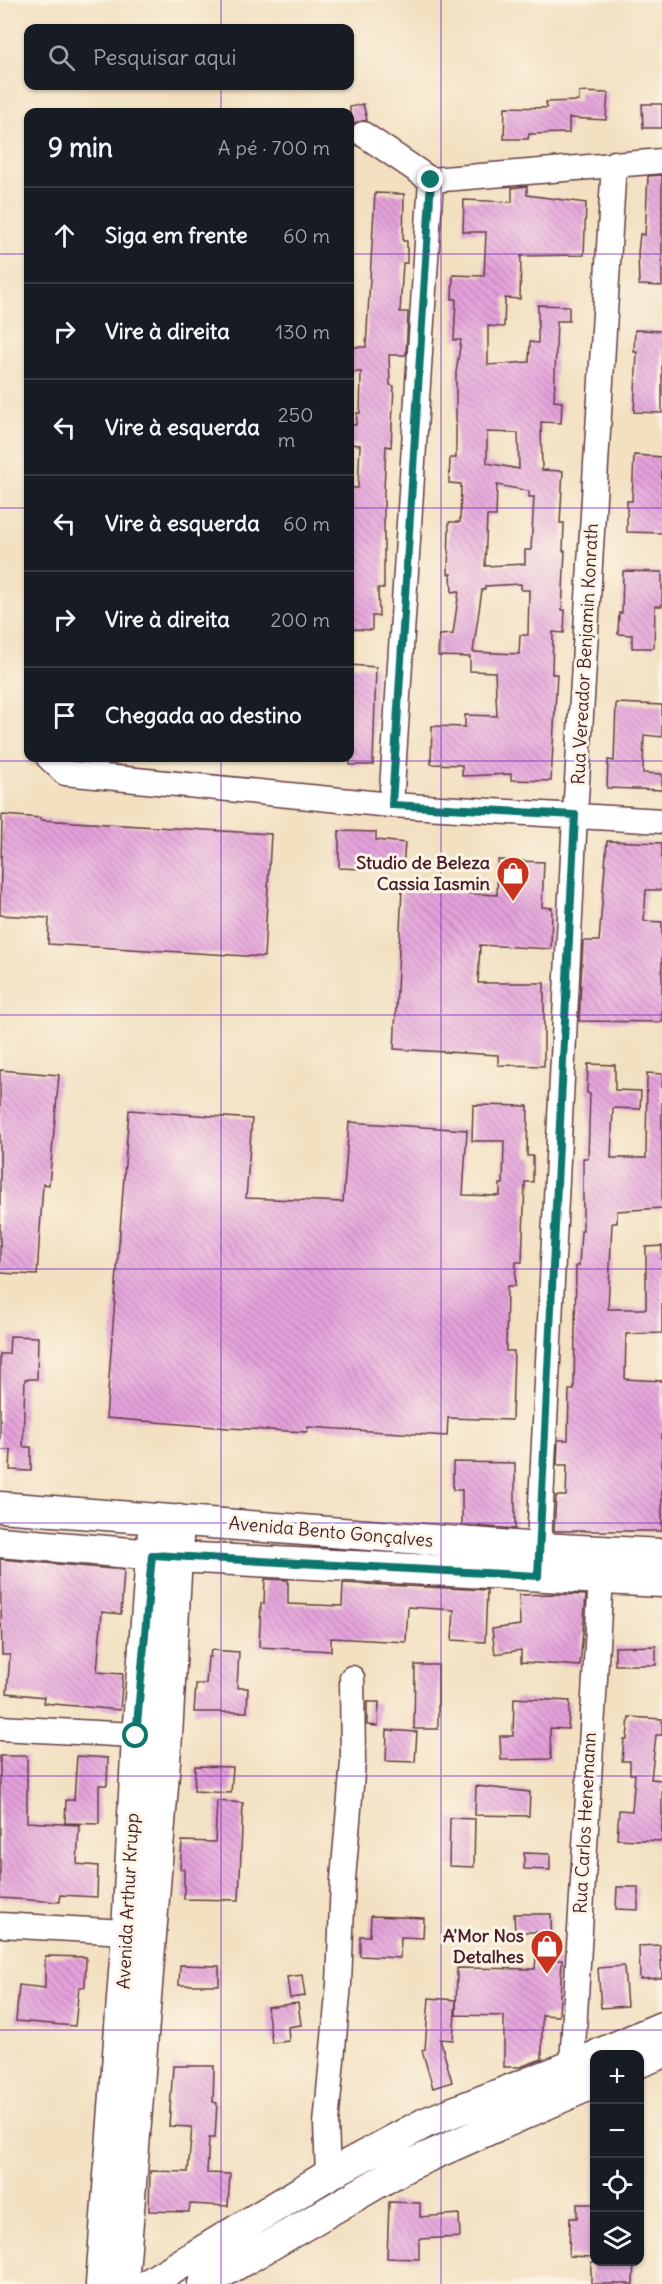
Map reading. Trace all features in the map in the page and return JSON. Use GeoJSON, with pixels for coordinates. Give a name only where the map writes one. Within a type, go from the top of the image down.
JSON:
{"type":"FeatureCollection","features":[{"type":"Feature","properties":{"kind":"main road","name":"Avenida Bento Gonçalves"},"geometry":{"type":"LineString","coordinates":[[0,1507],[387,1537],[538,1562],[599,1580],[662,1582]]}},
{"type":"Feature","properties":{"kind":"main road","name":"Avenida Arthur Krupp"},"geometry":{"type":"LineString","coordinates":[[101,2284],[140,1933],[167,1736],[165,1556],[167,1519]]}},
{"type":"Feature","properties":{"kind":"main road"},"geometry":{"type":"LineString","coordinates":[[387,1537],[387,1568]]}},
{"type":"Feature","properties":{"kind":"main road","name":"Avenida Bento Gonçalves"},"geometry":{"type":"LineString","coordinates":[[0,1542],[165,1556],[387,1568],[538,1562],[604,1550],[662,1554]]}},
{"type":"Feature","properties":{"kind":"main road","name":"Avenida Arthur Krupp"},"geometry":{"type":"LineString","coordinates":[[123,2284],[140,1933],[136,1736],[165,1556]]}},
{"type":"Feature","properties":{"kind":"main road"},"geometry":{"type":"LineString","coordinates":[[610,2050],[662,2026]]}},
{"type":"Feature","properties":{"kind":"main road"},"geometry":{"type":"LineString","coordinates":[[644,2060],[662,2053]]}},
{"type":"Feature","properties":{"kind":"main road"},"geometry":{"type":"LineString","coordinates":[[148,2284],[328,2175],[425,2123],[583,2076]]}},
{"type":"Feature","properties":{"kind":"main road"},"geometry":{"type":"LineString","coordinates":[[203,2284],[406,2166],[583,2076]]}},
{"type":"Feature","properties":{"kind":"street"},"geometry":{"type":"LineString","coordinates":[[363,134],[431,180],[614,163],[662,161]]}},
{"type":"Feature","properties":{"kind":"street","name":"Rua Vereador Benjamin Konrath"},"geometry":{"type":"LineString","coordinates":[[538,1562],[575,815],[614,163]]}},
{"type":"Feature","properties":{"kind":"street"},"geometry":{"type":"LineString","coordinates":[[392,805],[431,180]]}},
{"type":"Feature","properties":{"kind":"street"},"geometry":{"type":"LineString","coordinates":[[53,762],[65,773],[392,805],[662,821]]}},
{"type":"Feature","properties":{"kind":"street","name":"Rua Carlos Henemann"},"geometry":{"type":"LineString","coordinates":[[583,2076],[599,1580],[604,1550]]}},
{"type":"Feature","properties":{"kind":"street"},"geometry":{"type":"LineString","coordinates":[[328,2175],[326,2124],[339,1984],[343,1879],[353,1762],[352,1678]]}},
{"type":"Feature","properties":{"kind":"street"},"geometry":{"type":"LineString","coordinates":[[0,1728],[167,1736]]}},
{"type":"Feature","properties":{"kind":"street"},"geometry":{"type":"LineString","coordinates":[[0,1925],[140,1933]]}},
{"type":"Feature","properties":{"kind":"building"},"geometry":{"type":"Polygon","coordinates":[[[579,92],[608,93],[606,120],[569,118],[569,133],[529,134],[528,139],[504,139],[505,107],[547,108],[546,102],[579,101],[579,92]]]}},
{"type":"Feature","properties":{"kind":"building"},"geometry":{"type":"Polygon","coordinates":[[[363,104],[367,120],[354,123],[354,108],[350,107],[363,104]]]}},
{"type":"Feature","properties":{"kind":"building"},"geometry":{"type":"Polygon","coordinates":[[[642,104],[662,104],[662,128],[643,128],[642,104]]]}},
{"type":"Feature","properties":{"kind":"building"},"geometry":{"type":"Polygon","coordinates":[[[662,175],[662,286],[639,285],[638,253],[640,234],[645,235],[648,176],[662,175]]]}},
{"type":"Feature","properties":{"kind":"building"},"geometry":{"type":"Polygon","coordinates":[[[527,186],[527,195],[586,203],[584,255],[521,256],[520,299],[505,298],[504,327],[488,326],[488,365],[529,362],[530,342],[538,343],[538,305],[569,306],[569,321],[557,321],[554,401],[562,402],[561,423],[541,422],[542,470],[563,471],[560,523],[564,523],[562,610],[565,610],[564,633],[553,632],[552,674],[557,674],[551,781],[511,780],[511,774],[462,776],[462,765],[431,764],[432,726],[465,727],[465,715],[497,716],[495,672],[470,671],[470,657],[438,656],[439,635],[453,634],[459,591],[452,592],[451,574],[448,574],[449,522],[460,522],[461,484],[449,483],[450,458],[456,458],[456,373],[461,340],[454,340],[456,299],[452,299],[453,275],[484,276],[486,232],[463,232],[464,200],[512,202],[512,188],[527,186]],[[487,432],[487,463],[519,469],[518,433],[487,432]],[[497,485],[496,516],[487,516],[485,566],[525,564],[525,550],[531,550],[534,497],[529,497],[529,491],[497,485]],[[521,584],[485,586],[482,590],[473,652],[519,654],[520,635],[528,635],[529,590],[521,590],[521,584]]]}},
{"type":"Feature","properties":{"kind":"building"},"geometry":{"type":"Polygon","coordinates":[[[375,193],[404,194],[403,241],[407,241],[407,263],[403,263],[400,312],[408,312],[406,355],[389,355],[390,385],[394,386],[391,447],[386,446],[384,588],[378,588],[379,616],[372,616],[372,630],[354,629],[354,488],[358,488],[360,445],[354,444],[354,425],[356,425],[357,413],[360,413],[361,372],[354,372],[354,347],[366,347],[375,193]]]}},
{"type":"Feature","properties":{"kind":"building"},"geometry":{"type":"Polygon","coordinates":[[[635,330],[662,331],[662,413],[634,412],[637,352],[634,352],[635,330]]]}},
{"type":"Feature","properties":{"kind":"building"},"geometry":{"type":"Polygon","coordinates":[[[634,455],[662,457],[662,533],[627,532],[627,501],[632,501],[634,455]]]}},
{"type":"Feature","properties":{"kind":"building"},"geometry":{"type":"Polygon","coordinates":[[[623,571],[662,572],[662,606],[655,606],[654,648],[632,648],[632,635],[618,634],[619,613],[622,613],[623,571]]]}},
{"type":"Feature","properties":{"kind":"building"},"geometry":{"type":"Polygon","coordinates":[[[354,665],[376,667],[373,765],[350,765],[350,762],[354,762],[354,665]]]}},
{"type":"Feature","properties":{"kind":"building"},"geometry":{"type":"Polygon","coordinates":[[[616,703],[662,705],[662,737],[644,735],[643,773],[662,774],[662,790],[607,788],[608,760],[614,761],[616,703]]]}},
{"type":"Feature","properties":{"kind":"building"},"geometry":{"type":"Polygon","coordinates":[[[2,815],[41,818],[41,820],[271,834],[264,957],[48,944],[49,918],[0,915],[2,815]]]}},
{"type":"Feature","properties":{"kind":"building"},"geometry":{"type":"Polygon","coordinates":[[[339,831],[376,832],[376,840],[405,843],[403,867],[363,864],[363,869],[339,868],[339,831]]]}},
{"type":"Feature","properties":{"kind":"building"},"geometry":{"type":"Polygon","coordinates":[[[607,841],[662,843],[662,890],[646,890],[644,921],[662,922],[662,1022],[579,1021],[583,941],[599,941],[607,841]]]}},
{"type":"Feature","properties":{"kind":"building"},"geometry":{"type":"Polygon","coordinates":[[[498,860],[544,862],[542,907],[552,908],[551,949],[480,945],[478,983],[544,983],[544,1066],[498,1065],[498,1055],[394,1049],[402,890],[497,895],[498,860]]]}},
{"type":"Feature","properties":{"kind":"building"},"geometry":{"type":"Polygon","coordinates":[[[588,1064],[615,1065],[615,1090],[641,1091],[640,1109],[613,1108],[611,1158],[646,1158],[647,1073],[662,1074],[662,1208],[617,1211],[617,1223],[612,1223],[608,1309],[646,1309],[646,1247],[662,1246],[662,1333],[626,1334],[625,1379],[662,1381],[662,1531],[554,1531],[556,1496],[566,1496],[567,1465],[557,1465],[558,1440],[568,1440],[569,1390],[574,1390],[576,1266],[579,1266],[581,1231],[583,1231],[583,1158],[588,1158],[590,1094],[587,1093],[588,1064]]]}},
{"type":"Feature","properties":{"kind":"building"},"geometry":{"type":"Polygon","coordinates":[[[0,1070],[59,1075],[49,1185],[43,1184],[37,1275],[0,1273],[0,1070]]]}},
{"type":"Feature","properties":{"kind":"building"},"geometry":{"type":"Polygon","coordinates":[[[473,1105],[528,1106],[527,1156],[533,1156],[533,1182],[525,1182],[522,1262],[516,1262],[515,1286],[507,1286],[506,1351],[514,1351],[512,1420],[448,1418],[447,1436],[308,1427],[307,1432],[228,1428],[106,1418],[129,1110],[252,1119],[246,1198],[343,1202],[349,1122],[467,1130],[463,1195],[500,1196],[500,1184],[503,1184],[504,1141],[472,1141],[473,1105]]]}},
{"type":"Feature","properties":{"kind":"building"},"geometry":{"type":"Polygon","coordinates":[[[10,1336],[38,1337],[37,1379],[25,1379],[23,1447],[31,1447],[31,1471],[10,1470],[11,1450],[0,1450],[0,1354],[9,1354],[10,1336]]]}},
{"type":"Feature","properties":{"kind":"building"},"geometry":{"type":"Polygon","coordinates":[[[453,1462],[515,1463],[515,1529],[462,1525],[462,1490],[453,1490],[453,1462]]]}},
{"type":"Feature","properties":{"kind":"building"},"geometry":{"type":"Polygon","coordinates":[[[0,1559],[124,1570],[121,1614],[102,1612],[97,1672],[123,1674],[120,1710],[43,1703],[44,1697],[7,1693],[10,1655],[2,1655],[0,1559]]]}},
{"type":"Feature","properties":{"kind":"building"},"geometry":{"type":"Polygon","coordinates":[[[265,1579],[288,1580],[288,1604],[342,1606],[343,1583],[487,1590],[485,1642],[452,1640],[454,1610],[408,1607],[406,1642],[331,1638],[331,1651],[259,1647],[261,1603],[264,1603],[265,1579]]]}},
{"type":"Feature","properties":{"kind":"building"},"geometry":{"type":"Polygon","coordinates":[[[519,1595],[586,1595],[580,1666],[521,1662],[521,1650],[495,1654],[492,1629],[520,1625],[519,1595]]]}},
{"type":"Feature","properties":{"kind":"building"},"geometry":{"type":"Polygon","coordinates":[[[656,1646],[656,1665],[615,1665],[615,1647],[656,1646]]]}},
{"type":"Feature","properties":{"kind":"building"},"geometry":{"type":"Polygon","coordinates":[[[211,1650],[239,1652],[237,1688],[248,1688],[247,1712],[194,1712],[196,1684],[206,1684],[208,1657],[210,1657],[211,1650]]]}},
{"type":"Feature","properties":{"kind":"building"},"geometry":{"type":"Polygon","coordinates":[[[415,1665],[438,1665],[438,1729],[414,1729],[415,1665]]]}},
{"type":"Feature","properties":{"kind":"building"},"geometry":{"type":"Polygon","coordinates":[[[514,1698],[570,1701],[568,1729],[550,1728],[551,1759],[501,1760],[500,1736],[513,1736],[514,1698]]]}},
{"type":"Feature","properties":{"kind":"building"},"geometry":{"type":"Polygon","coordinates":[[[367,1702],[379,1702],[378,1726],[367,1725],[367,1702]]]}},
{"type":"Feature","properties":{"kind":"building"},"geometry":{"type":"Polygon","coordinates":[[[629,1717],[662,1719],[662,1735],[656,1735],[651,1779],[662,1780],[662,1841],[617,1839],[619,1810],[632,1811],[635,1774],[630,1774],[630,1761],[622,1761],[629,1717]]]}},
{"type":"Feature","properties":{"kind":"building"},"geometry":{"type":"Polygon","coordinates":[[[387,1730],[417,1732],[415,1762],[386,1761],[387,1730]]]}},
{"type":"Feature","properties":{"kind":"building"},"geometry":{"type":"Polygon","coordinates":[[[0,1756],[27,1756],[27,1822],[79,1825],[77,1864],[98,1866],[97,1897],[60,1895],[60,1902],[0,1898],[0,1756]]]}},
{"type":"Feature","properties":{"kind":"building"},"geometry":{"type":"Polygon","coordinates":[[[77,1756],[108,1758],[107,1785],[99,1785],[99,1824],[65,1823],[66,1800],[74,1800],[77,1756]]]}},
{"type":"Feature","properties":{"kind":"building"},"geometry":{"type":"Polygon","coordinates":[[[195,1766],[233,1767],[231,1793],[194,1791],[195,1766]]]}},
{"type":"Feature","properties":{"kind":"building"},"geometry":{"type":"Polygon","coordinates":[[[476,1786],[530,1792],[529,1816],[475,1815],[476,1786]]]}},
{"type":"Feature","properties":{"kind":"building"},"geometry":{"type":"Polygon","coordinates":[[[217,1801],[243,1803],[239,1900],[184,1899],[184,1869],[180,1869],[182,1841],[215,1842],[217,1801]]]}},
{"type":"Feature","properties":{"kind":"building"},"geometry":{"type":"Polygon","coordinates":[[[450,1818],[475,1819],[474,1867],[449,1866],[450,1818]]]}},
{"type":"Feature","properties":{"kind":"building"},"geometry":{"type":"Polygon","coordinates":[[[524,1853],[550,1854],[550,1870],[524,1869],[524,1853]]]}},
{"type":"Feature","properties":{"kind":"building"},"geometry":{"type":"Polygon","coordinates":[[[617,1887],[638,1887],[638,1910],[616,1909],[617,1887]]]}},
{"type":"Feature","properties":{"kind":"building"},"geometry":{"type":"Polygon","coordinates":[[[514,1914],[551,1914],[552,1960],[562,1960],[559,2016],[542,2015],[542,2059],[520,2067],[504,2067],[504,2016],[456,2015],[457,1968],[535,1969],[538,1932],[515,1932],[514,1914]]]}},
{"type":"Feature","properties":{"kind":"building"},"geometry":{"type":"Polygon","coordinates":[[[371,1916],[424,1918],[423,1938],[401,1937],[400,1958],[360,1956],[360,1936],[370,1936],[371,1916]]]}},
{"type":"Feature","properties":{"kind":"building"},"geometry":{"type":"Polygon","coordinates":[[[660,1945],[662,1978],[640,1979],[639,1946],[660,1945]]]}},
{"type":"Feature","properties":{"kind":"building"},"geometry":{"type":"Polygon","coordinates":[[[45,1956],[86,1957],[85,1987],[79,1987],[75,2026],[16,2021],[19,1985],[45,1988],[45,1956]]]}},
{"type":"Feature","properties":{"kind":"building"},"geometry":{"type":"Polygon","coordinates":[[[180,1965],[219,1966],[219,1985],[179,1985],[180,1965]]]}},
{"type":"Feature","properties":{"kind":"building"},"geometry":{"type":"Polygon","coordinates":[[[624,1966],[627,2006],[601,2008],[598,1968],[624,1966]]]}},
{"type":"Feature","properties":{"kind":"building"},"geometry":{"type":"Polygon","coordinates":[[[302,1975],[305,1996],[290,1998],[287,1977],[302,1975]]]}},
{"type":"Feature","properties":{"kind":"building"},"geometry":{"type":"Polygon","coordinates":[[[429,1998],[456,2000],[453,2040],[440,2039],[452,2082],[433,2088],[422,2050],[425,2049],[429,1998]]]}},
{"type":"Feature","properties":{"kind":"building"},"geometry":{"type":"Polygon","coordinates":[[[298,2003],[301,2025],[288,2027],[289,2041],[272,2043],[267,2007],[298,2003]]]}},
{"type":"Feature","properties":{"kind":"building"},"geometry":{"type":"Polygon","coordinates":[[[173,2066],[214,2066],[213,2102],[217,2103],[215,2138],[209,2138],[207,2173],[230,2174],[228,2206],[190,2204],[189,2212],[149,2211],[150,2171],[188,2172],[192,2127],[169,2126],[173,2066]]]}},
{"type":"Feature","properties":{"kind":"building"},"geometry":{"type":"Polygon","coordinates":[[[389,2202],[420,2203],[420,2217],[459,2214],[460,2237],[419,2239],[419,2259],[387,2258],[389,2202]]]}},
{"type":"Feature","properties":{"kind":"building"},"geometry":{"type":"Polygon","coordinates":[[[577,2204],[590,2204],[590,2257],[569,2256],[570,2218],[577,2218],[577,2204]]]}},
{"type":"Feature","properties":{"kind":"building"},"geometry":{"type":"Polygon","coordinates":[[[591,2266],[634,2266],[633,2284],[591,2284],[591,2266]]]}},
{"type":"Feature","properties":{"kind":"place","name":"Studio de Beleza Cassia Iasmin"},"geometry":{"type":"Point","coordinates":[513,902]}},
{"type":"Feature","properties":{"kind":"place","name":"A'Mor Nos Detalhes"},"geometry":{"type":"Point","coordinates":[547,1975]}},
{"type":"Feature","properties":{"kind":"route"},"geometry":{"type":"LineString","coordinates":[[136,1736],[152,1555],[538,1576],[575,815],[392,805],[431,180]]}}]}
